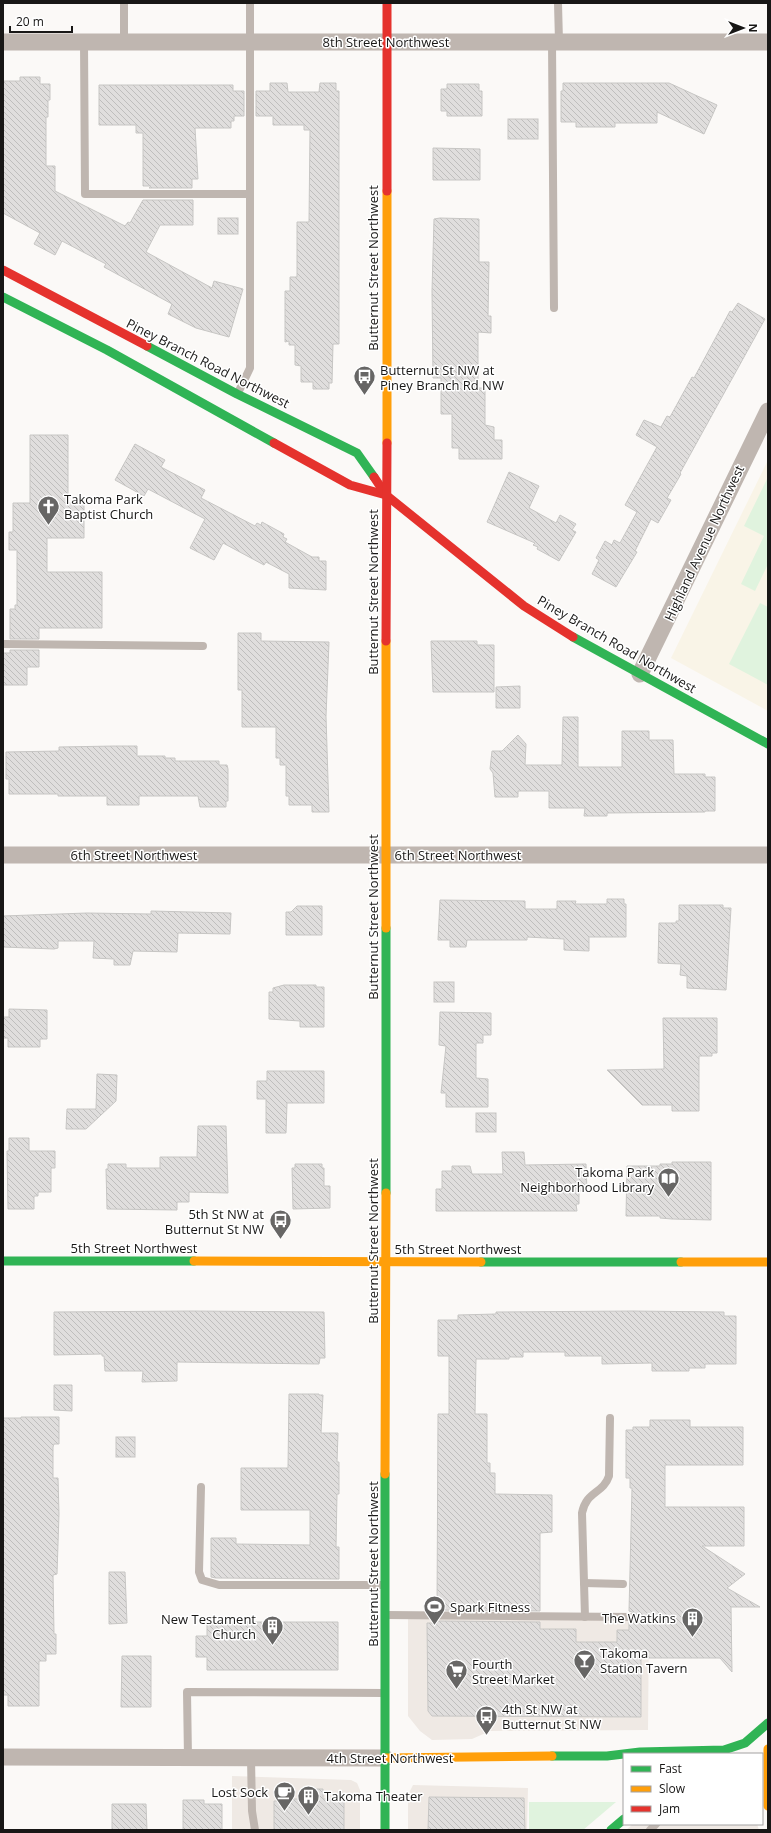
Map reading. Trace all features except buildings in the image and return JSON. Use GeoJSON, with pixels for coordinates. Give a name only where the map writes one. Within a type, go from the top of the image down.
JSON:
{"type":"FeatureCollection","features":[{"type":"Feature","properties":{"kind":"street","name":"Butternut Street Northwest"},"geometry":{"type":"LineString","coordinates":[[385,1830],[387,3]]}},
{"type":"Feature","properties":{"kind":"street","name":"8th Street Northwest"},"geometry":{"type":"LineString","coordinates":[[3,42],[768,42]]}},
{"type":"Feature","properties":{"kind":"street","name":"Piney Branch Road Northwest"},"geometry":{"type":"LineString","coordinates":[[3,270],[238,394],[357,453],[386,495],[524,606],[568,634],[768,744]]}},
{"type":"Feature","properties":{"kind":"street","name":"Piney Branch Road Northwest"},"geometry":{"type":"LineString","coordinates":[[3,297],[107,350],[350,485],[386,495]]}},
{"type":"Feature","properties":{"kind":"street","name":"Highland Avenue Northwest"},"geometry":{"type":"LineString","coordinates":[[640,674],[768,411]]}},
{"type":"Feature","properties":{"kind":"street","name":"6th Street Northwest"},"geometry":{"type":"LineString","coordinates":[[3,855],[768,855]]}},
{"type":"Feature","properties":{"kind":"street","name":"5th Street Northwest"},"geometry":{"type":"LineString","coordinates":[[3,1261],[768,1262]]}},
{"type":"Feature","properties":{"kind":"street","name":"4th Street Northwest"},"geometry":{"type":"LineString","coordinates":[[632,1753],[713,1753],[745,1743],[768,1723]]}},
{"type":"Feature","properties":{"kind":"street"},"geometry":{"type":"LineString","coordinates":[[768,1749],[768,1806]]}},
{"type":"Feature","properties":{"kind":"street","name":"4th Street Northwest"},"geometry":{"type":"LineString","coordinates":[[3,1757],[385,1758],[607,1756],[623,1754]]}},
{"type":"Feature","properties":{"kind":"street"},"geometry":{"type":"LineString","coordinates":[[611,1830],[623,1820]]}},
{"type":"Feature","properties":{"kind":"lane"},"geometry":{"type":"LineString","coordinates":[[124,3],[124,42]]}},
{"type":"Feature","properties":{"kind":"lane"},"geometry":{"type":"LineString","coordinates":[[238,394],[250,368],[250,3]]}},
{"type":"Feature","properties":{"kind":"lane"},"geometry":{"type":"LineString","coordinates":[[554,308],[556,42],[558,3]]}},
{"type":"Feature","properties":{"kind":"lane"},"geometry":{"type":"LineString","coordinates":[[84,42],[85,194],[250,194]]}},
{"type":"Feature","properties":{"kind":"lane"},"geometry":{"type":"LineString","coordinates":[[3,644],[203,646]]}},
{"type":"Feature","properties":{"kind":"lane"},"geometry":{"type":"LineString","coordinates":[[585,1617],[584,1503],[606,1483],[609,1476],[610,1418]]}},
{"type":"Feature","properties":{"kind":"lane"},"geometry":{"type":"LineString","coordinates":[[201,1487],[199,1572],[202,1580],[219,1585],[386,1585]]}},
{"type":"Feature","properties":{"kind":"lane"},"geometry":{"type":"LineString","coordinates":[[584,1583],[623,1584]]}},
{"type":"Feature","properties":{"kind":"lane"},"geometry":{"type":"LineString","coordinates":[[386,1615],[632,1617]]}},
{"type":"Feature","properties":{"kind":"lane"},"geometry":{"type":"LineString","coordinates":[[188,1758],[187,1692],[385,1694]]}},
{"type":"Feature","properties":{"kind":"lane"},"geometry":{"type":"LineString","coordinates":[[251,1758],[252,1811],[255,1830]]}},
{"type":"Feature","properties":{"kind":"shaded area"},"geometry":{"type":"Polygon","coordinates":[[[768,460],[768,711],[671,658],[768,460]]]}},
{"type":"Feature","properties":{"kind":"shaded area"},"geometry":{"type":"Polygon","coordinates":[[[408,1617],[649,1619],[648,1730],[490,1731],[472,1739],[432,1740],[420,1731],[408,1716],[408,1617]]]}},
{"type":"Feature","properties":{"kind":"shaded area"},"geometry":{"type":"Polygon","coordinates":[[[232,1776],[351,1780],[357,1783],[360,1790],[360,1830],[232,1830],[232,1776]]]}},
{"type":"Feature","properties":{"kind":"shaded area"},"geometry":{"type":"Polygon","coordinates":[[[413,1785],[528,1788],[527,1830],[408,1830],[408,1795],[413,1785]]]}},
{"type":"Feature","properties":{"kind":"shaded area"},"geometry":{"type":"Polygon","coordinates":[[[632,1825],[757,1825],[759,1830],[626,1830],[632,1825]]]}},
{"type":"Feature","properties":{"kind":"green space"},"geometry":{"type":"Polygon","coordinates":[[[767,479],[768,564],[755,591],[741,584],[764,536],[744,526],[767,479]]]}},
{"type":"Feature","properties":{"kind":"green space"},"geometry":{"type":"Polygon","coordinates":[[[760,603],[768,607],[768,685],[729,664],[760,603]]]}},
{"type":"Feature","properties":{"kind":"green space"},"geometry":{"type":"Polygon","coordinates":[[[529,1802],[616,1802],[583,1830],[529,1830],[529,1802]]]}},
{"type":"Feature","properties":{"kind":"traffic: fast"},"geometry":{"type":"LineString","coordinates":[[3,297],[107,350],[274,443]]}},
{"type":"Feature","properties":{"kind":"traffic: fast"},"geometry":{"type":"LineString","coordinates":[[147,346],[237,394],[357,453],[374,477]]}},
{"type":"Feature","properties":{"kind":"traffic: fast"},"geometry":{"type":"LineString","coordinates":[[573,637],[768,744]]}},
{"type":"Feature","properties":{"kind":"traffic: fast"},"geometry":{"type":"LineString","coordinates":[[386,928],[386,1193]]}},
{"type":"Feature","properties":{"kind":"traffic: fast"},"geometry":{"type":"LineString","coordinates":[[3,1261],[194,1261]]}},
{"type":"Feature","properties":{"kind":"traffic: fast"},"geometry":{"type":"LineString","coordinates":[[481,1262],[681,1262]]}},
{"type":"Feature","properties":{"kind":"traffic: fast"},"geometry":{"type":"LineString","coordinates":[[385,1474],[385,1830]]}},
{"type":"Feature","properties":{"kind":"traffic: fast"},"geometry":{"type":"LineString","coordinates":[[632,1753],[724,1750],[745,1743],[768,1723]]}},
{"type":"Feature","properties":{"kind":"traffic: fast"},"geometry":{"type":"LineString","coordinates":[[552,1756],[607,1756],[623,1754]]}},
{"type":"Feature","properties":{"kind":"traffic: fast"},"geometry":{"type":"LineString","coordinates":[[611,1830],[623,1820]]}},
{"type":"Feature","properties":{"kind":"traffic: slow"},"geometry":{"type":"LineString","coordinates":[[387,191],[387,443]]}},
{"type":"Feature","properties":{"kind":"traffic: slow"},"geometry":{"type":"LineString","coordinates":[[386,641],[386,928]]}},
{"type":"Feature","properties":{"kind":"traffic: slow"},"geometry":{"type":"LineString","coordinates":[[385,1474],[386,1193]]}},
{"type":"Feature","properties":{"kind":"traffic: slow"},"geometry":{"type":"LineString","coordinates":[[194,1261],[481,1262]]}},
{"type":"Feature","properties":{"kind":"traffic: slow"},"geometry":{"type":"LineString","coordinates":[[681,1262],[768,1262]]}},
{"type":"Feature","properties":{"kind":"traffic: slow"},"geometry":{"type":"LineString","coordinates":[[768,1749],[768,1806]]}},
{"type":"Feature","properties":{"kind":"traffic: slow"},"geometry":{"type":"LineString","coordinates":[[385,1758],[552,1756]]}},
{"type":"Feature","properties":{"kind":"traffic: jam"},"geometry":{"type":"LineString","coordinates":[[387,3],[387,191]]}},
{"type":"Feature","properties":{"kind":"traffic: jam"},"geometry":{"type":"LineString","coordinates":[[3,270],[147,346]]}},
{"type":"Feature","properties":{"kind":"traffic: jam"},"geometry":{"type":"LineString","coordinates":[[274,443],[350,485],[386,495]]}},
{"type":"Feature","properties":{"kind":"traffic: jam"},"geometry":{"type":"LineString","coordinates":[[386,641],[387,443]]}},
{"type":"Feature","properties":{"kind":"traffic: jam"},"geometry":{"type":"LineString","coordinates":[[374,477],[386,495],[524,606],[573,637]]}},
{"type":"Feature","properties":{"kind":"place","name":"Butternut St NW at Piney Branch Rd NW"},"geometry":{"type":"Point","coordinates":[365,396]}},
{"type":"Feature","properties":{"kind":"place","name":"Takoma Park Baptist Church"},"geometry":{"type":"Point","coordinates":[49,526]}},
{"type":"Feature","properties":{"kind":"place","name":"Takoma Park Neighborhood Library"},"geometry":{"type":"Point","coordinates":[669,1198]}},
{"type":"Feature","properties":{"kind":"place","name":"5th St NW at Butternut St NW"},"geometry":{"type":"Point","coordinates":[280,1240]}},
{"type":"Feature","properties":{"kind":"place","name":"Spark Fitness"},"geometry":{"type":"Point","coordinates":[434,1626]}},
{"type":"Feature","properties":{"kind":"place","name":"The Watkins"},"geometry":{"type":"Point","coordinates":[692,1638]}},
{"type":"Feature","properties":{"kind":"place","name":"New Testament Church"},"geometry":{"type":"Point","coordinates":[272,1646]}},
{"type":"Feature","properties":{"kind":"place","name":"Takoma Station Tavern"},"geometry":{"type":"Point","coordinates":[585,1680]}},
{"type":"Feature","properties":{"kind":"place","name":"Fourth Street Market"},"geometry":{"type":"Point","coordinates":[457,1690]}},
{"type":"Feature","properties":{"kind":"place","name":"4th St NW at Butternut St NW"},"geometry":{"type":"Point","coordinates":[486,1736]}},
{"type":"Feature","properties":{"kind":"place","name":"Lost Sock"},"geometry":{"type":"Point","coordinates":[284,1812]}},
{"type":"Feature","properties":{"kind":"place","name":"Takoma Theater"},"geometry":{"type":"Point","coordinates":[309,1816]}}]}
